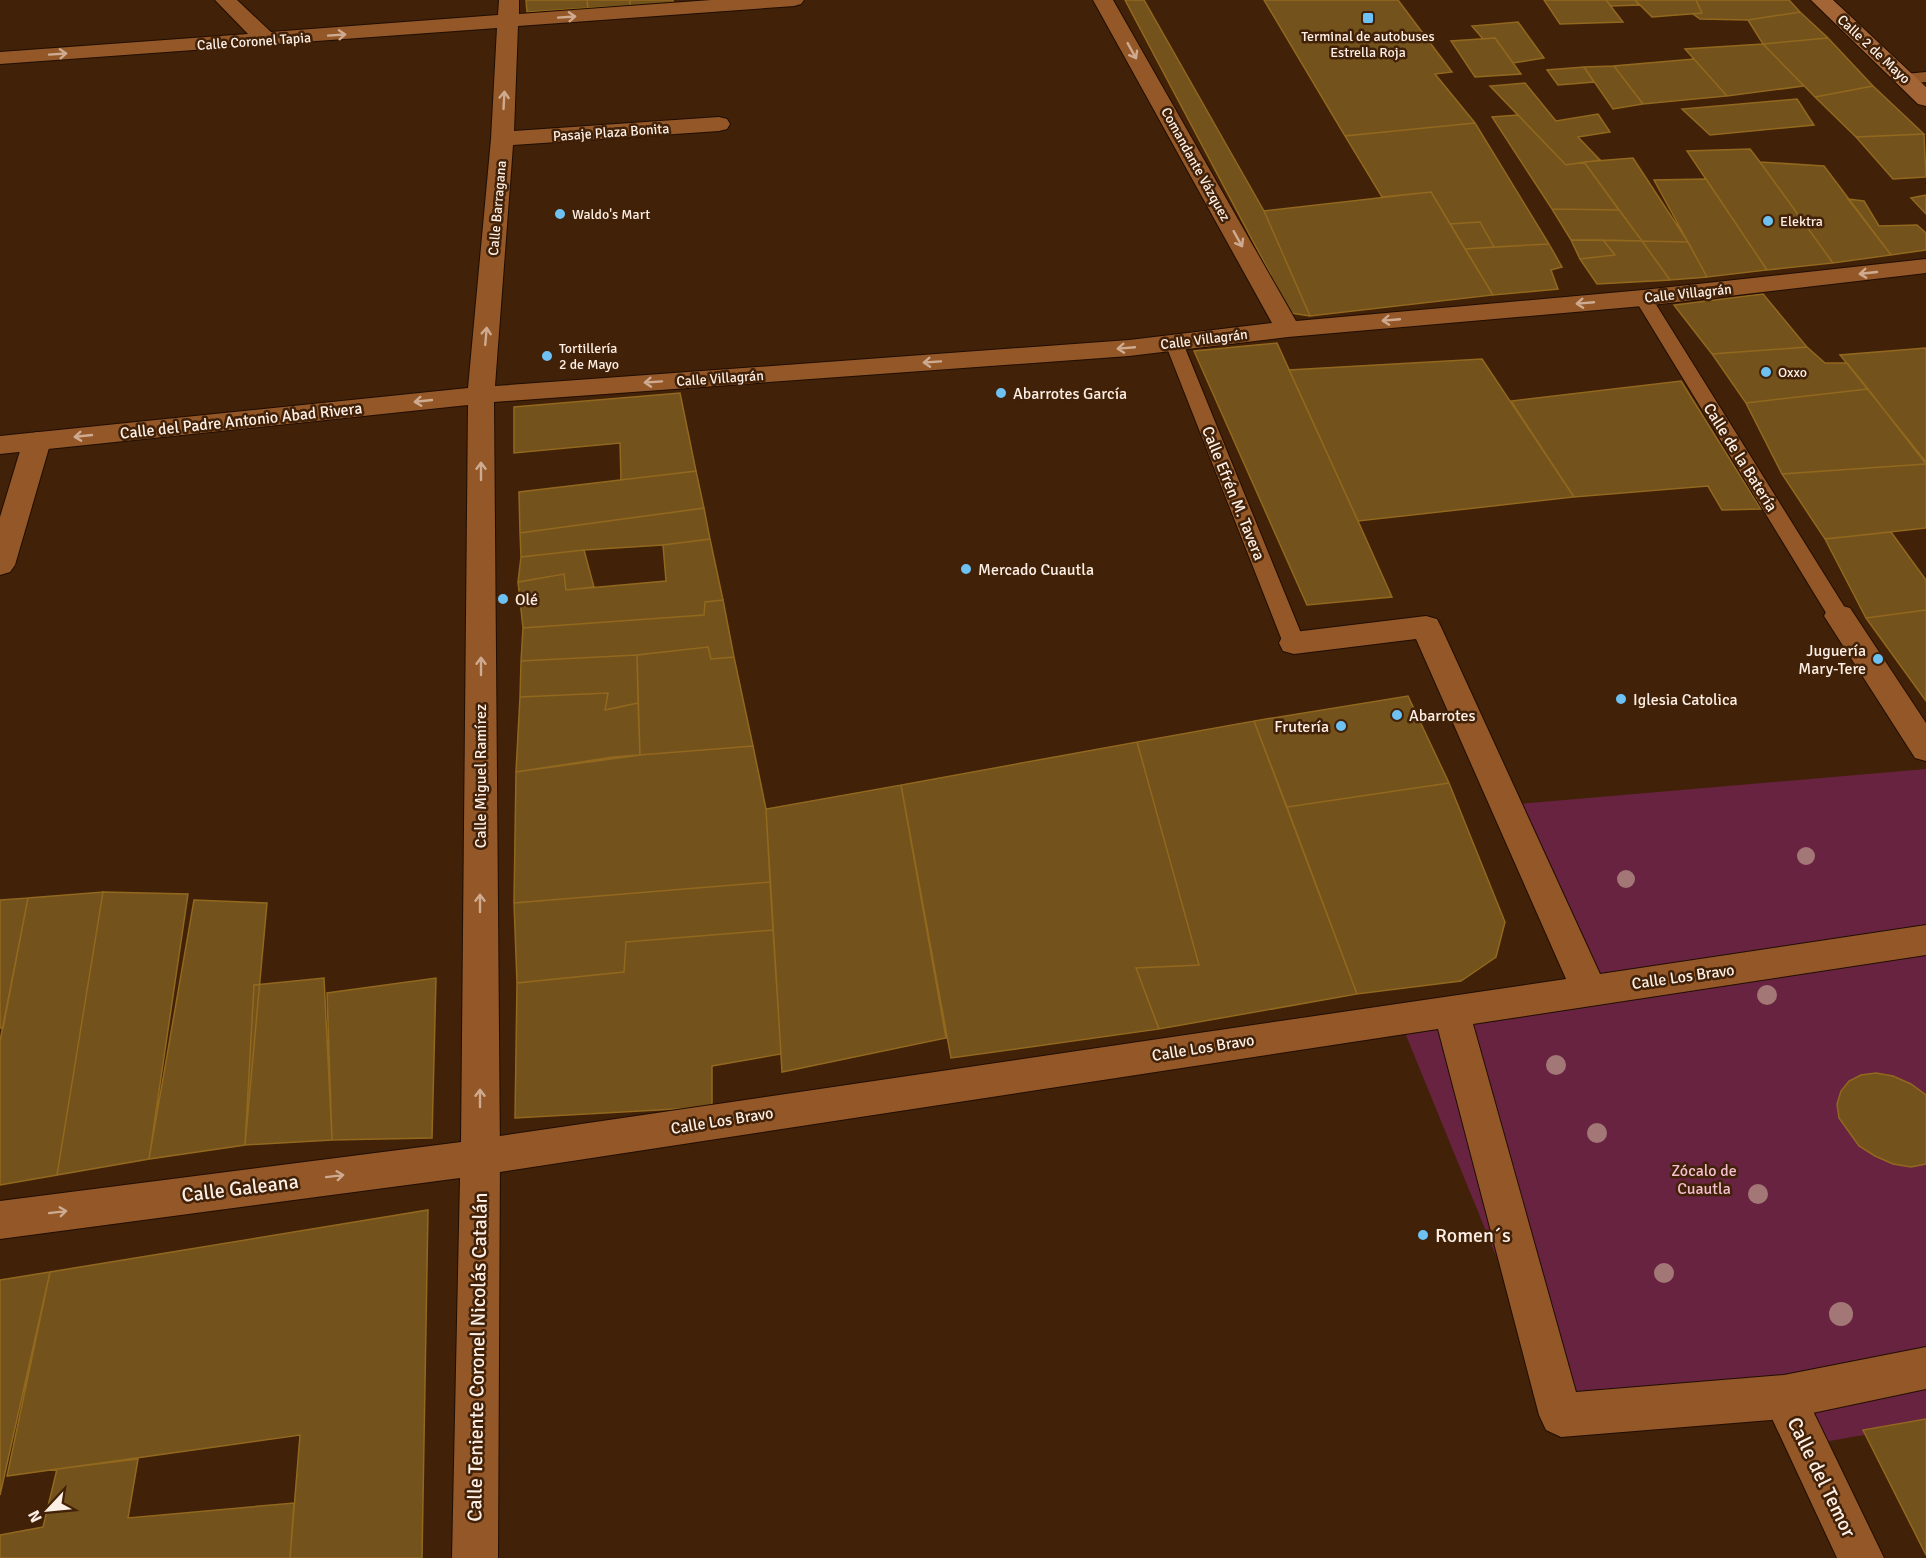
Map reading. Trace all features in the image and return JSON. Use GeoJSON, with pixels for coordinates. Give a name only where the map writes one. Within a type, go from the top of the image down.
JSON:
{"type":"FeatureCollection","features":[{"type":"Feature","properties":{"kind":"main road","name":"Calle 2 de Mayo"},"geometry":{"type":"LineString","coordinates":[[1821,0],[1916,78],[1926,99]]}},
{"type":"Feature","properties":{"kind":"street"},"geometry":{"type":"LineString","coordinates":[[225,0],[267,40]]}},
{"type":"Feature","properties":{"kind":"street","name":"Calle Coronel Tapia"},"geometry":{"type":"LineString","coordinates":[[0,58],[267,40],[508,11],[794,0]]}},
{"type":"Feature","properties":{"kind":"street","name":"Comandante Vázquez"},"geometry":{"type":"LineString","coordinates":[[1103,0],[1288,329]]}},
{"type":"Feature","properties":{"kind":"street","name":"Calle Barragana"},"geometry":{"type":"LineString","coordinates":[[481,395],[502,139],[508,11]]}},
{"type":"Feature","properties":{"kind":"street","name":"Pasaje Plaza Bonita"},"geometry":{"type":"LineString","coordinates":[[502,139],[719,124]]}},
{"type":"Feature","properties":{"kind":"street","name":"Calle Villagrán"},"geometry":{"type":"LineString","coordinates":[[481,395],[1174,343],[1288,329],[1643,298],[1926,266]]}},
{"type":"Feature","properties":{"kind":"street","name":"Calle del Padre Antonio Abad Rivera"},"geometry":{"type":"LineString","coordinates":[[0,445],[481,395]]}},
{"type":"Feature","properties":{"kind":"street","name":"Calle Miguel Ramírez"},"geometry":{"type":"LineString","coordinates":[[480,1157],[481,395]]}},
{"type":"Feature","properties":{"kind":"street"},"geometry":{"type":"LineString","coordinates":[[0,565],[37,441]]}},
{"type":"Feature","properties":{"kind":"street"},"geometry":{"type":"LineString","coordinates":[[1839,616],[1926,748]]}},
{"type":"Feature","properties":{"kind":"street"},"geometry":{"type":"LineString","coordinates":[[1294,644],[1426,627],[1589,990]]}},
{"type":"Feature","properties":{"kind":"street","name":"Calle Los Bravo"},"geometry":{"type":"LineString","coordinates":[[480,1157],[1399,1018],[1452,1013],[1589,990],[1926,940]]}},
{"type":"Feature","properties":{"kind":"street"},"geometry":{"type":"LineString","coordinates":[[1452,1013],[1561,1415],[1784,1397],[1926,1368]]}},
{"type":"Feature","properties":{"kind":"street","name":"Calle Galeana"},"geometry":{"type":"LineString","coordinates":[[0,1220],[480,1157]]}},
{"type":"Feature","properties":{"kind":"street","name":"Calle Teniente Coronel Nicolás Catalán"},"geometry":{"type":"LineString","coordinates":[[475,1558],[480,1157]]}},
{"type":"Feature","properties":{"kind":"street","name":"Calle del Temor"},"geometry":{"type":"LineString","coordinates":[[1784,1397],[1861,1558]]}},
{"type":"Feature","properties":{"kind":"lane","name":"Calle de la Batería"},"geometry":{"type":"LineString","coordinates":[[1643,298],[1839,616]]}},
{"type":"Feature","properties":{"kind":"lane","name":"Calle Efrén M. Tavera"},"geometry":{"type":"LineString","coordinates":[[1174,343],[1294,644]]}},
{"type":"Feature","properties":{"kind":"green space","name":"Zócalo de Cuautla"},"geometry":{"type":"Polygon","coordinates":[[[1926,769],[1926,1424],[1807,1445],[1783,1397],[1561,1415],[1399,1018],[1588,990],[1505,805],[1926,769]]]}},
{"type":"Feature","properties":{"kind":"building"},"geometry":{"type":"Polygon","coordinates":[[[526,0],[587,0],[588,8],[527,12],[526,0]]]}},
{"type":"Feature","properties":{"kind":"building"},"geometry":{"type":"Polygon","coordinates":[[[587,0],[630,0],[630,6],[588,8],[587,0]]]}},
{"type":"Feature","properties":{"kind":"building"},"geometry":{"type":"Polygon","coordinates":[[[630,0],[673,0],[673,4],[630,6],[630,0]]]}},
{"type":"Feature","properties":{"kind":"building"},"geometry":{"type":"Polygon","coordinates":[[[1125,0],[1144,0],[1264,211],[1310,316],[1291,313],[1125,0]]]}},
{"type":"Feature","properties":{"kind":"building"},"geometry":{"type":"Polygon","coordinates":[[[1264,0],[1398,0],[1452,72],[1435,74],[1475,123],[1345,136],[1264,0]]]}},
{"type":"Feature","properties":{"kind":"building"},"geometry":{"type":"Polygon","coordinates":[[[1544,0],[1606,0],[1623,22],[1560,24],[1544,0]]]}},
{"type":"Feature","properties":{"kind":"building"},"geometry":{"type":"Polygon","coordinates":[[[1606,0],[1635,0],[1639,5],[1611,6],[1606,0]]]}},
{"type":"Feature","properties":{"kind":"building"},"geometry":{"type":"Polygon","coordinates":[[[1635,0],[1696,0],[1702,13],[1652,17],[1635,0]]]}},
{"type":"Feature","properties":{"kind":"building"},"geometry":{"type":"Polygon","coordinates":[[[1696,0],[1789,0],[1800,12],[1748,20],[1700,19],[1693,14],[1702,13],[1696,0]]]}},
{"type":"Feature","properties":{"kind":"building"},"geometry":{"type":"Polygon","coordinates":[[[1800,12],[1828,38],[1763,44],[1748,20],[1800,12]]]}},
{"type":"Feature","properties":{"kind":"building"},"geometry":{"type":"Polygon","coordinates":[[[1518,22],[1544,58],[1513,63],[1495,38],[1483,39],[1472,26],[1518,22]]]}},
{"type":"Feature","properties":{"kind":"building"},"geometry":{"type":"Polygon","coordinates":[[[1495,38],[1521,74],[1475,77],[1451,41],[1495,38]]]}},
{"type":"Feature","properties":{"kind":"building"},"geometry":{"type":"Polygon","coordinates":[[[1828,38],[1873,86],[1815,97],[1763,44],[1828,38]]]}},
{"type":"Feature","properties":{"kind":"building"},"geometry":{"type":"Polygon","coordinates":[[[1763,44],[1804,86],[1727,96],[1685,49],[1763,44]]]}},
{"type":"Feature","properties":{"kind":"building"},"geometry":{"type":"Polygon","coordinates":[[[1694,59],[1727,96],[1643,104],[1614,66],[1694,59]]]}},
{"type":"Feature","properties":{"kind":"building"},"geometry":{"type":"Polygon","coordinates":[[[1614,66],[1643,104],[1613,109],[1584,67],[1614,66]]]}},
{"type":"Feature","properties":{"kind":"building"},"geometry":{"type":"Polygon","coordinates":[[[1584,67],[1594,82],[1558,85],[1547,70],[1584,67]]]}},
{"type":"Feature","properties":{"kind":"building"},"geometry":{"type":"Polygon","coordinates":[[[1525,83],[1556,121],[1598,114],[1610,132],[1578,137],[1600,160],[1566,165],[1490,86],[1525,83]]]}},
{"type":"Feature","properties":{"kind":"building"},"geometry":{"type":"Polygon","coordinates":[[[1873,86],[1924,134],[1856,137],[1815,97],[1873,86]]]}},
{"type":"Feature","properties":{"kind":"building"},"geometry":{"type":"Polygon","coordinates":[[[1797,99],[1814,125],[1710,135],[1682,109],[1797,99]]]}},
{"type":"Feature","properties":{"kind":"building"},"geometry":{"type":"Polygon","coordinates":[[[1518,115],[1566,165],[1584,162],[1619,210],[1552,209],[1492,117],[1518,115]]]}},
{"type":"Feature","properties":{"kind":"building"},"geometry":{"type":"Polygon","coordinates":[[[1475,123],[1549,244],[1494,247],[1480,222],[1450,224],[1431,192],[1382,197],[1345,136],[1475,123]]]}},
{"type":"Feature","properties":{"kind":"building"},"geometry":{"type":"Polygon","coordinates":[[[1924,134],[1926,177],[1893,179],[1856,137],[1924,134]]]}},
{"type":"Feature","properties":{"kind":"building","name":"Elektra"},"geometry":{"type":"Polygon","coordinates":[[[1750,149],[1833,263],[1767,270],[1687,151],[1750,149]]]}},
{"type":"Feature","properties":{"kind":"building"},"geometry":{"type":"Polygon","coordinates":[[[1633,158],[1688,242],[1642,241],[1584,162],[1633,158]]]}},
{"type":"Feature","properties":{"kind":"building"},"geometry":{"type":"Polygon","coordinates":[[[1760,162],[1824,166],[1891,255],[1833,263],[1760,162]]]}},
{"type":"Feature","properties":{"kind":"building"},"geometry":{"type":"Polygon","coordinates":[[[1706,179],[1767,270],[1707,277],[1654,180],[1706,179]]]}},
{"type":"Feature","properties":{"kind":"building"},"geometry":{"type":"Polygon","coordinates":[[[1431,192],[1493,295],[1310,316],[1264,211],[1431,192]]]}},
{"type":"Feature","properties":{"kind":"building"},"geometry":{"type":"Polygon","coordinates":[[[1926,195],[1926,214],[1911,198],[1926,195]]]}},
{"type":"Feature","properties":{"kind":"building"},"geometry":{"type":"Polygon","coordinates":[[[1848,199],[1864,201],[1879,226],[1917,225],[1926,233],[1926,250],[1891,255],[1848,199]]]}},
{"type":"Feature","properties":{"kind":"building"},"geometry":{"type":"Polygon","coordinates":[[[1552,209],[1619,210],[1642,241],[1571,240],[1552,209]]]}},
{"type":"Feature","properties":{"kind":"building"},"geometry":{"type":"Polygon","coordinates":[[[1480,222],[1494,247],[1465,249],[1450,224],[1480,222]]]}},
{"type":"Feature","properties":{"kind":"building"},"geometry":{"type":"Polygon","coordinates":[[[1571,240],[1603,240],[1615,255],[1580,259],[1571,240]]]}},
{"type":"Feature","properties":{"kind":"building"},"geometry":{"type":"Polygon","coordinates":[[[1603,240],[1642,241],[1670,280],[1597,284],[1580,259],[1615,255],[1603,240]]]}},
{"type":"Feature","properties":{"kind":"building"},"geometry":{"type":"Polygon","coordinates":[[[1642,241],[1688,242],[1707,277],[1670,280],[1642,241]]]}},
{"type":"Feature","properties":{"kind":"building"},"geometry":{"type":"Polygon","coordinates":[[[1549,244],[1562,267],[1551,270],[1558,289],[1493,295],[1465,249],[1549,244]]]}},
{"type":"Feature","properties":{"kind":"building"},"geometry":{"type":"Polygon","coordinates":[[[1763,294],[1807,347],[1712,354],[1674,305],[1763,294]]]}},
{"type":"Feature","properties":{"kind":"building"},"geometry":{"type":"Polygon","coordinates":[[[1277,343],[1392,597],[1307,605],[1194,351],[1277,343]]]}},
{"type":"Feature","properties":{"kind":"building"},"geometry":{"type":"Polygon","coordinates":[[[1807,347],[1825,363],[1847,363],[1868,389],[1746,403],[1712,354],[1807,347]]]}},
{"type":"Feature","properties":{"kind":"building"},"geometry":{"type":"Polygon","coordinates":[[[1926,348],[1926,462],[1840,355],[1926,348]]]}},
{"type":"Feature","properties":{"kind":"building"},"geometry":{"type":"Polygon","coordinates":[[[1482,359],[1574,497],[1358,521],[1289,370],[1482,359]]]}},
{"type":"Feature","properties":{"kind":"building"},"geometry":{"type":"Polygon","coordinates":[[[1681,381],[1761,509],[1722,510],[1708,486],[1574,497],[1511,401],[1681,381]]]}},
{"type":"Feature","properties":{"kind":"building"},"geometry":{"type":"Polygon","coordinates":[[[1868,389],[1926,464],[1782,474],[1746,403],[1868,389]]]}},
{"type":"Feature","properties":{"kind":"building"},"geometry":{"type":"Polygon","coordinates":[[[680,393],[696,471],[621,480],[620,443],[514,453],[514,407],[680,393]]]}},
{"type":"Feature","properties":{"kind":"building"},"geometry":{"type":"Polygon","coordinates":[[[1926,464],[1926,528],[1825,539],[1782,474],[1926,464]]]}},
{"type":"Feature","properties":{"kind":"building"},"geometry":{"type":"Polygon","coordinates":[[[696,471],[704,508],[520,533],[519,492],[696,471]]]}},
{"type":"Feature","properties":{"kind":"building"},"geometry":{"type":"Polygon","coordinates":[[[704,508],[710,539],[521,557],[520,533],[704,508]]]}},
{"type":"Feature","properties":{"kind":"building"},"geometry":{"type":"Polygon","coordinates":[[[1891,532],[1926,580],[1926,610],[1866,618],[1825,539],[1891,532]]]}},
{"type":"Feature","properties":{"kind":"building"},"geometry":{"type":"Polygon","coordinates":[[[710,539],[723,600],[705,602],[704,615],[523,628],[518,582],[564,574],[566,590],[666,581],[663,545],[710,539]]]}},
{"type":"Feature","properties":{"kind":"building"},"geometry":{"type":"Polygon","coordinates":[[[584,550],[594,587],[566,590],[564,574],[518,582],[521,557],[584,550]]]}},
{"type":"Feature","properties":{"kind":"building"},"geometry":{"type":"Polygon","coordinates":[[[723,600],[734,657],[711,659],[708,647],[637,655],[521,661],[523,628],[704,615],[705,602],[723,600]]]}},
{"type":"Feature","properties":{"kind":"building"},"geometry":{"type":"Polygon","coordinates":[[[1926,610],[1926,701],[1866,618],[1926,610]]]}},
{"type":"Feature","properties":{"kind":"building"},"geometry":{"type":"Polygon","coordinates":[[[708,647],[711,659],[734,657],[753,746],[640,755],[637,655],[708,647]]]}},
{"type":"Feature","properties":{"kind":"building"},"geometry":{"type":"Polygon","coordinates":[[[637,655],[638,703],[605,710],[608,693],[520,697],[521,661],[637,655]]]}},
{"type":"Feature","properties":{"kind":"building"},"geometry":{"type":"Polygon","coordinates":[[[608,693],[605,710],[638,703],[640,755],[516,772],[520,697],[608,693]]]}},
{"type":"Feature","properties":{"kind":"building"},"geometry":{"type":"Polygon","coordinates":[[[1408,696],[1449,783],[1287,807],[1254,721],[1408,696]]]}},
{"type":"Feature","properties":{"kind":"building"},"geometry":{"type":"Polygon","coordinates":[[[1254,721],[1357,994],[1159,1029],[1136,968],[1199,965],[1137,742],[1254,721]]]}},
{"type":"Feature","properties":{"kind":"building"},"geometry":{"type":"Polygon","coordinates":[[[1137,742],[1199,965],[1136,968],[1159,1029],[951,1058],[901,785],[1137,742]]]}},
{"type":"Feature","properties":{"kind":"building"},"geometry":{"type":"Polygon","coordinates":[[[753,746],[766,809],[770,882],[514,903],[516,772],[613,757],[753,746]]]}},
{"type":"Feature","properties":{"kind":"building"},"geometry":{"type":"Polygon","coordinates":[[[1449,783],[1505,922],[1496,957],[1461,981],[1357,994],[1287,807],[1449,783]]]}},
{"type":"Feature","properties":{"kind":"building"},"geometry":{"type":"Polygon","coordinates":[[[901,785],[946,1038],[782,1072],[766,809],[901,785]]]}},
{"type":"Feature","properties":{"kind":"building"},"geometry":{"type":"Polygon","coordinates":[[[770,882],[773,930],[626,942],[624,972],[517,983],[514,903],[770,882]]]}},
{"type":"Feature","properties":{"kind":"building"},"geometry":{"type":"Polygon","coordinates":[[[103,892],[188,894],[149,1159],[57,1175],[103,892]]]}},
{"type":"Feature","properties":{"kind":"building"},"geometry":{"type":"Polygon","coordinates":[[[103,892],[57,1175],[0,1185],[0,1041],[28,898],[103,892]]]}},
{"type":"Feature","properties":{"kind":"building"},"geometry":{"type":"Polygon","coordinates":[[[28,898],[3,1028],[0,1028],[0,900],[28,898]]]}},
{"type":"Feature","properties":{"kind":"building"},"geometry":{"type":"Polygon","coordinates":[[[194,900],[267,903],[245,1145],[149,1159],[194,900]]]}},
{"type":"Feature","properties":{"kind":"building"},"geometry":{"type":"Polygon","coordinates":[[[773,930],[781,1054],[712,1066],[712,1107],[515,1118],[517,983],[624,972],[626,942],[773,930]]]}},
{"type":"Feature","properties":{"kind":"building"},"geometry":{"type":"Polygon","coordinates":[[[324,978],[332,1140],[245,1145],[254,985],[324,978]]]}},
{"type":"Feature","properties":{"kind":"building"},"geometry":{"type":"Polygon","coordinates":[[[436,978],[432,1138],[332,1140],[327,993],[436,978]]]}},
{"type":"Feature","properties":{"kind":"building"},"geometry":{"type":"Polygon","coordinates":[[[1876,1073],[1893,1076],[1911,1084],[1926,1095],[1926,1164],[1911,1167],[1893,1164],[1875,1156],[1859,1146],[1839,1118],[1837,1104],[1841,1091],[1849,1081],[1861,1075],[1876,1073]]]}},
{"type":"Feature","properties":{"kind":"building"},"geometry":{"type":"Polygon","coordinates":[[[428,1210],[422,1558],[290,1558],[300,1435],[7,1476],[50,1272],[428,1210]]]}},
{"type":"Feature","properties":{"kind":"building"},"geometry":{"type":"Polygon","coordinates":[[[50,1272],[0,1495],[0,1280],[50,1272]]]}},
{"type":"Feature","properties":{"kind":"building"},"geometry":{"type":"Polygon","coordinates":[[[1926,1419],[1926,1555],[1863,1430],[1926,1419]]]}},
{"type":"Feature","properties":{"kind":"building"},"geometry":{"type":"Polygon","coordinates":[[[138,1459],[128,1518],[294,1503],[290,1558],[0,1558],[0,1535],[43,1527],[57,1469],[138,1459]]]}},
{"type":"Feature","properties":{"kind":"place","name":"Terminal de autobuses Estrella Roja"},"geometry":{"type":"Point","coordinates":[1368,18]}},
{"type":"Feature","properties":{"kind":"place","name":"Waldo's Mart"},"geometry":{"type":"Point","coordinates":[560,214]}},
{"type":"Feature","properties":{"kind":"place","name":"Elektra"},"geometry":{"type":"Point","coordinates":[1768,221]}},
{"type":"Feature","properties":{"kind":"place","name":"Tortillería 2 de Mayo"},"geometry":{"type":"Point","coordinates":[547,356]}},
{"type":"Feature","properties":{"kind":"place","name":"Oxxo"},"geometry":{"type":"Point","coordinates":[1766,372]}},
{"type":"Feature","properties":{"kind":"place","name":"Abarrotes García"},"geometry":{"type":"Point","coordinates":[1001,393]}},
{"type":"Feature","properties":{"kind":"place","name":"Mercado Cuautla"},"geometry":{"type":"Point","coordinates":[966,569]}},
{"type":"Feature","properties":{"kind":"place","name":"Olé"},"geometry":{"type":"Point","coordinates":[503,599]}},
{"type":"Feature","properties":{"kind":"place","name":"Juguería Mary-Tere"},"geometry":{"type":"Point","coordinates":[1878,659]}},
{"type":"Feature","properties":{"kind":"place","name":"Iglesia Catolica"},"geometry":{"type":"Point","coordinates":[1621,699]}},
{"type":"Feature","properties":{"kind":"place","name":"Abarrotes"},"geometry":{"type":"Point","coordinates":[1397,715]}},
{"type":"Feature","properties":{"kind":"place","name":"Frutería"},"geometry":{"type":"Point","coordinates":[1341,726]}},
{"type":"Feature","properties":{"kind":"place","name":"Romen´s"},"geometry":{"type":"Point","coordinates":[1423,1235]}}]}
